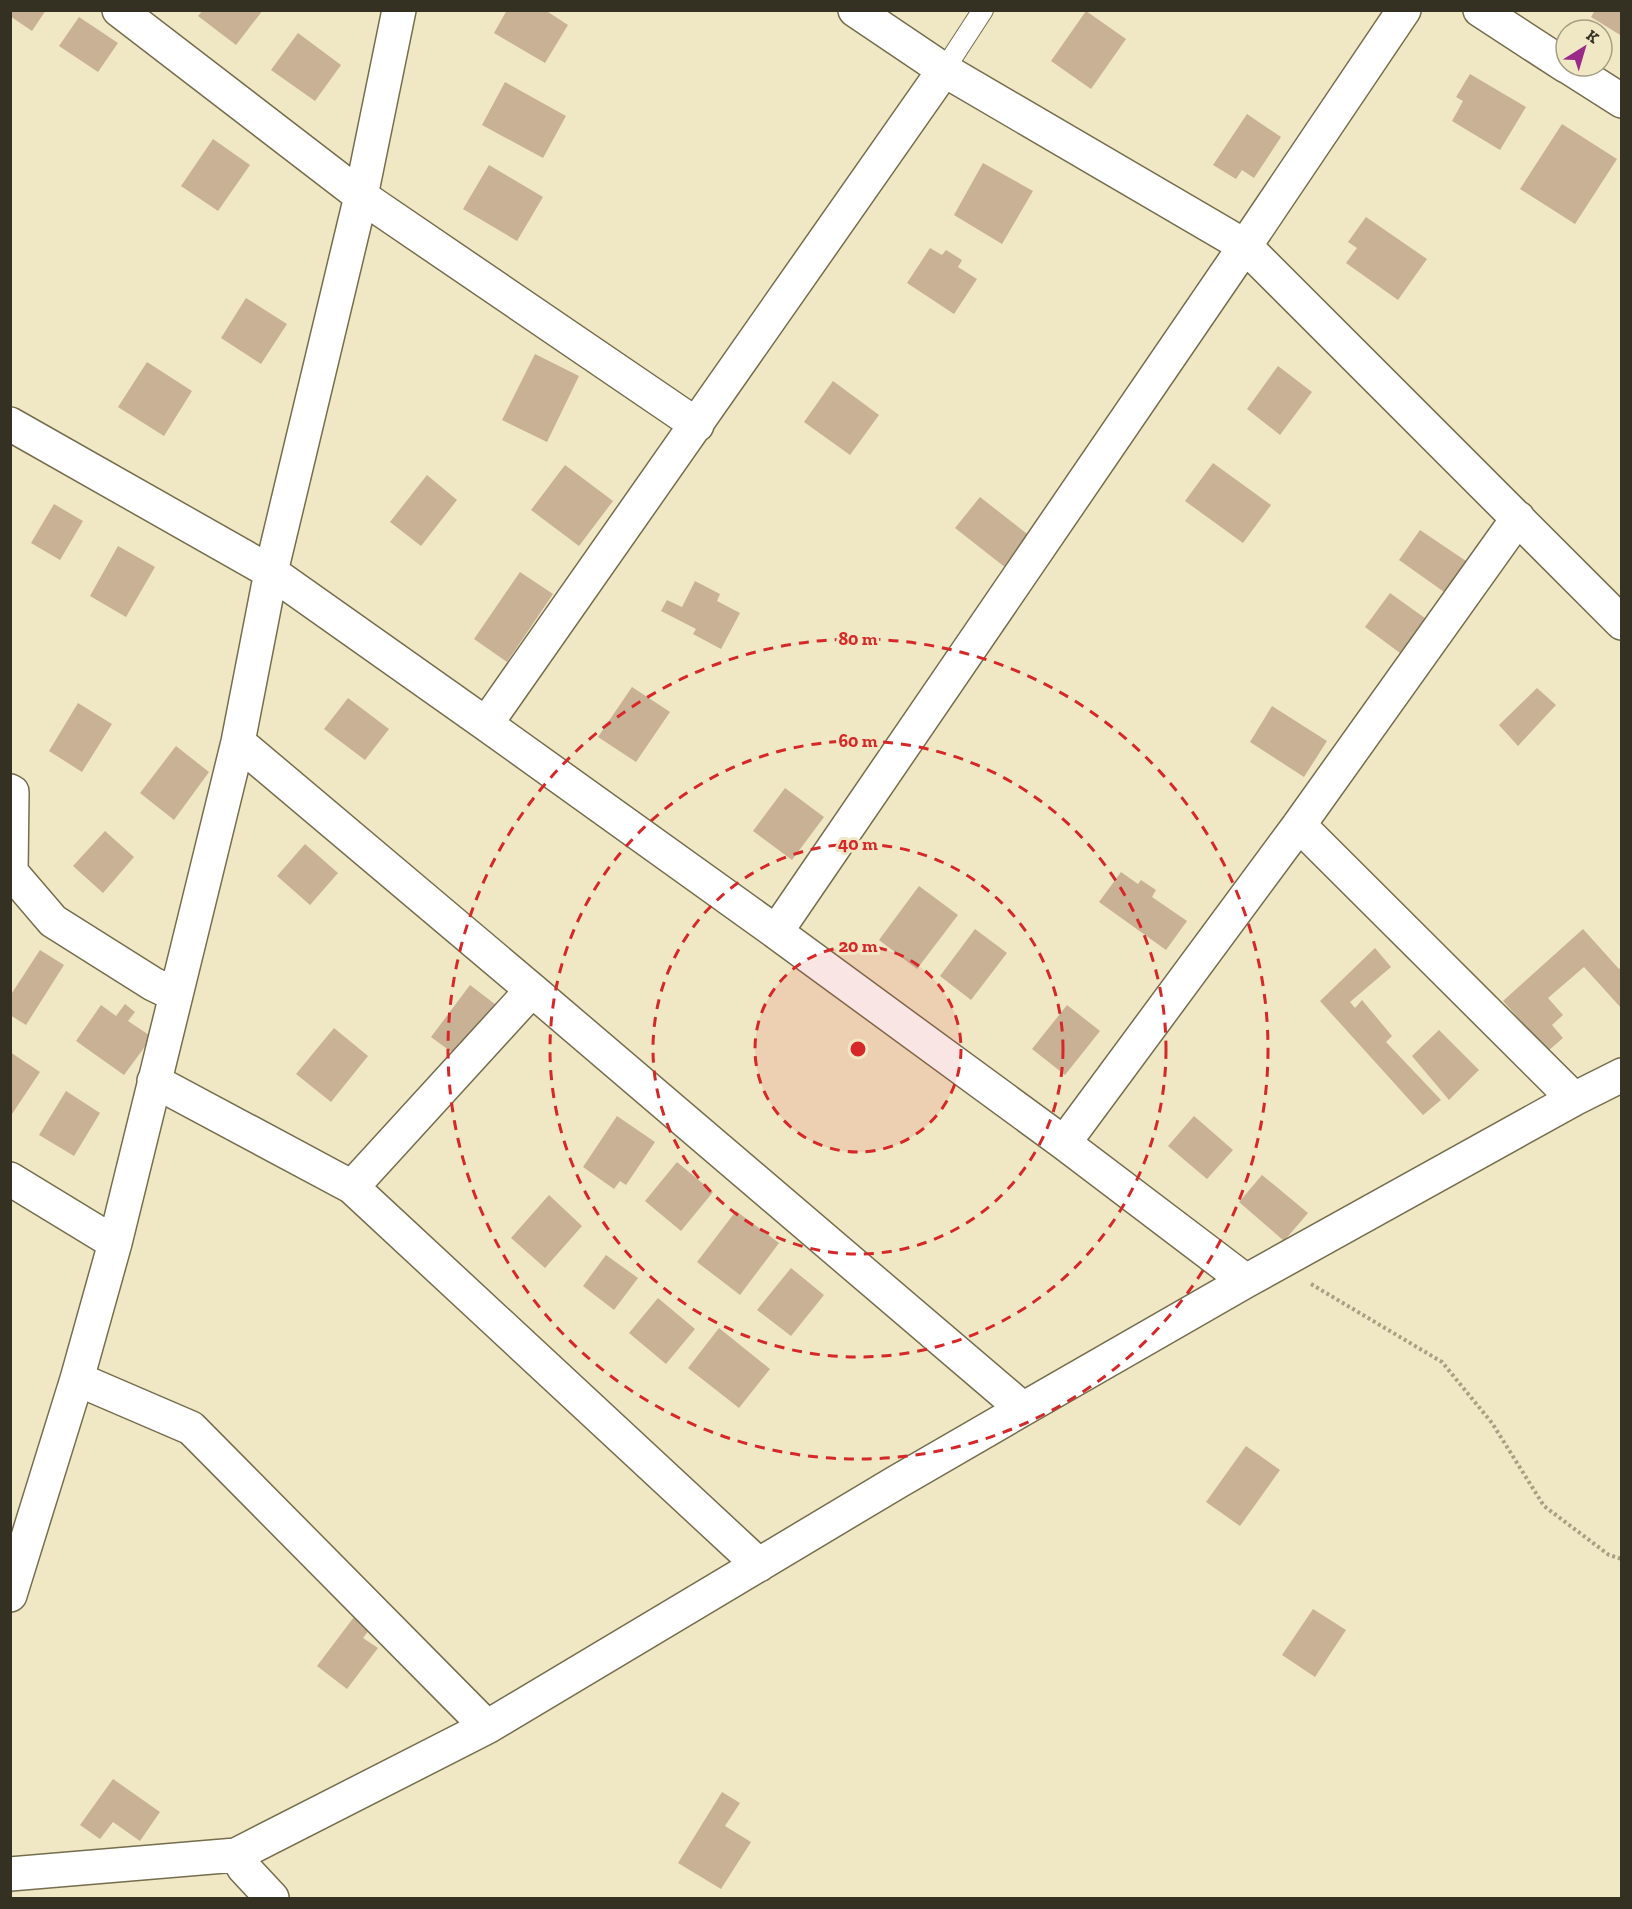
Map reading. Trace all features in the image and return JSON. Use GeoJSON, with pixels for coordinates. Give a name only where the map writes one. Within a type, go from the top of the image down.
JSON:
{"type":"FeatureCollection","features":[{"type":"Feature","properties":{"kind":"street"},"geometry":{"type":"LineString","coordinates":[[118,10],[361,196],[697,424]]}},
{"type":"Feature","properties":{"kind":"street"},"geometry":{"type":"LineString","coordinates":[[10,1595],[19,1536],[77,1379],[115,1243],[176,995],[238,742],[271,572],[361,196],[399,10]]}},
{"type":"Feature","properties":{"kind":"street"},"geometry":{"type":"LineString","coordinates":[[855,10],[944,70],[1245,246],[1622,623]]}},
{"type":"Feature","properties":{"kind":"street"},"geometry":{"type":"LineString","coordinates":[[776,932],[1404,10]]}},
{"type":"Feature","properties":{"kind":"street"},"geometry":{"type":"LineString","coordinates":[[1480,10],[1554,58]]}},
{"type":"Feature","properties":{"kind":"street"},"geometry":{"type":"LineString","coordinates":[[486,724],[944,70]]}},
{"type":"Feature","properties":{"kind":"street"},"geometry":{"type":"LineString","coordinates":[[1585,78],[1622,101]]}},
{"type":"Feature","properties":{"kind":"street"},"geometry":{"type":"LineString","coordinates":[[10,424],[271,572],[776,932],[1064,1143],[1246,1281]]}},
{"type":"Feature","properties":{"kind":"street"},"geometry":{"type":"LineString","coordinates":[[1064,1143],[1299,825],[1518,518]]}},
{"type":"Feature","properties":{"kind":"street"},"geometry":{"type":"LineString","coordinates":[[238,742],[1023,1409]]}},
{"type":"Feature","properties":{"kind":"street"},"geometry":{"type":"LineString","coordinates":[[10,792],[12,792],[10,872],[52,921],[153,984],[176,995]]}},
{"type":"Feature","properties":{"kind":"street"},"geometry":{"type":"LineString","coordinates":[[1299,825],[1574,1099]]}},
{"type":"Feature","properties":{"kind":"street"},"geometry":{"type":"LineString","coordinates":[[352,1187],[532,990]]}},
{"type":"Feature","properties":{"kind":"street"},"geometry":{"type":"LineString","coordinates":[[10,1874],[236,1855],[487,1727],[1023,1409],[1246,1281],[1574,1099],[1622,1075]]}},
{"type":"Feature","properties":{"kind":"street"},"geometry":{"type":"LineString","coordinates":[[154,1081],[352,1187],[759,1565]]}},
{"type":"Feature","properties":{"kind":"street"},"geometry":{"type":"LineString","coordinates":[[10,1179],[115,1243]]}},
{"type":"Feature","properties":{"kind":"street"},"geometry":{"type":"LineString","coordinates":[[77,1379],[191,1428],[487,1727]]}},
{"type":"Feature","properties":{"kind":"street"},"geometry":{"type":"LineString","coordinates":[[236,1855],[244,1868],[272,1899]]}},
{"type":"Feature","properties":{"kind":"lane"},"geometry":{"type":"LineString","coordinates":[[944,70],[983,10]]}},
{"type":"Feature","properties":{"kind":"path"},"geometry":{"type":"LineString","coordinates":[[1277,1264],[1442,1362],[1492,1423],[1545,1506],[1609,1555],[1622,1559]]}},
{"type":"Feature","properties":{"kind":"building"},"geometry":{"type":"Polygon","coordinates":[[[10,10],[46,10],[32,31],[10,16],[10,10]]]}},
{"type":"Feature","properties":{"kind":"building"},"geometry":{"type":"Polygon","coordinates":[[[203,10],[263,10],[236,45],[198,16],[203,10]]]}},
{"type":"Feature","properties":{"kind":"building"},"geometry":{"type":"Polygon","coordinates":[[[507,10],[545,10],[568,25],[545,63],[494,33],[507,10]]]}},
{"type":"Feature","properties":{"kind":"building"},"geometry":{"type":"Polygon","coordinates":[[[1595,10],[1622,10],[1622,36],[1614,31],[1614,18],[1591,17],[1595,10]]]}},
{"type":"Feature","properties":{"kind":"building"},"geometry":{"type":"Polygon","coordinates":[[[1086,11],[1126,39],[1091,89],[1051,61],[1086,11]]]}},
{"type":"Feature","properties":{"kind":"building"},"geometry":{"type":"Polygon","coordinates":[[[79,17],[118,43],[98,72],[59,46],[79,17]]]}},
{"type":"Feature","properties":{"kind":"building"},"geometry":{"type":"Polygon","coordinates":[[[298,33],[341,65],[315,101],[271,70],[298,33]]]}},
{"type":"Feature","properties":{"kind":"building"},"geometry":{"type":"Polygon","coordinates":[[[1470,74],[1526,107],[1500,150],[1452,121],[1463,101],[1456,97],[1470,74]]]}},
{"type":"Feature","properties":{"kind":"building"},"geometry":{"type":"Polygon","coordinates":[[[505,82],[566,116],[543,158],[482,125],[505,82]]]}},
{"type":"Feature","properties":{"kind":"building"},"geometry":{"type":"Polygon","coordinates":[[[1247,114],[1281,137],[1254,178],[1242,170],[1236,179],[1213,165],[1247,114]]]}},
{"type":"Feature","properties":{"kind":"building"},"geometry":{"type":"Polygon","coordinates":[[[1562,124],[1617,159],[1575,224],[1520,189],[1562,124]]]}},
{"type":"Feature","properties":{"kind":"building"},"geometry":{"type":"Polygon","coordinates":[[[213,139],[250,165],[218,211],[181,186],[213,139]]]}},
{"type":"Feature","properties":{"kind":"building"},"geometry":{"type":"Polygon","coordinates":[[[983,163],[1033,191],[1002,244],[954,215],[983,163]]]}},
{"type":"Feature","properties":{"kind":"building"},"geometry":{"type":"Polygon","coordinates":[[[489,165],[543,197],[517,241],[463,209],[489,165]]]}},
{"type":"Feature","properties":{"kind":"building"},"geometry":{"type":"Polygon","coordinates":[[[1366,217],[1427,259],[1398,300],[1346,263],[1357,248],[1348,242],[1366,217]]]}},
{"type":"Feature","properties":{"kind":"building"},"geometry":{"type":"Polygon","coordinates":[[[930,248],[942,255],[946,250],[962,260],[958,267],[977,279],[954,314],[907,283],[930,248]]]}},
{"type":"Feature","properties":{"kind":"building"},"geometry":{"type":"Polygon","coordinates":[[[246,298],[287,324],[261,364],[221,338],[246,298]]]}},
{"type":"Feature","properties":{"kind":"building"},"geometry":{"type":"Polygon","coordinates":[[[535,354],[579,376],[547,442],[502,420],[535,354]]]}},
{"type":"Feature","properties":{"kind":"building"},"geometry":{"type":"Polygon","coordinates":[[[147,362],[192,391],[164,436],[118,407],[147,362]]]}},
{"type":"Feature","properties":{"kind":"building"},"geometry":{"type":"Polygon","coordinates":[[[1278,366],[1312,392],[1280,435],[1247,409],[1278,366]]]}},
{"type":"Feature","properties":{"kind":"building"},"geometry":{"type":"Polygon","coordinates":[[[833,381],[879,415],[850,455],[804,422],[833,381]]]}},
{"type":"Feature","properties":{"kind":"building"},"geometry":{"type":"Polygon","coordinates":[[[1213,463],[1271,505],[1243,543],[1185,501],[1213,463]]]}},
{"type":"Feature","properties":{"kind":"building"},"geometry":{"type":"Polygon","coordinates":[[[565,465],[613,501],[579,546],[531,510],[565,465]]]}},
{"type":"Feature","properties":{"kind":"building"},"geometry":{"type":"Polygon","coordinates":[[[427,475],[457,500],[421,546],[390,522],[427,475]]]}},
{"type":"Feature","properties":{"kind":"building"},"geometry":{"type":"Polygon","coordinates":[[[980,497],[1031,537],[1006,568],[955,528],[980,497]]]}},
{"type":"Feature","properties":{"kind":"building"},"geometry":{"type":"Polygon","coordinates":[[[54,504],[83,521],[60,560],[31,543],[54,504]]]}},
{"type":"Feature","properties":{"kind":"building"},"geometry":{"type":"Polygon","coordinates":[[[1420,530],[1469,563],[1447,594],[1399,560],[1420,530]]]}},
{"type":"Feature","properties":{"kind":"building"},"geometry":{"type":"Polygon","coordinates":[[[118,546],[155,567],[126,617],[90,596],[118,546]]]}},
{"type":"Feature","properties":{"kind":"building"},"geometry":{"type":"Polygon","coordinates":[[[520,572],[553,594],[507,662],[474,639],[520,572]]]}},
{"type":"Feature","properties":{"kind":"building"},"geometry":{"type":"Polygon","coordinates":[[[695,581],[720,594],[717,601],[740,613],[721,649],[693,634],[696,629],[661,611],[667,600],[682,607],[695,581]]]}},
{"type":"Feature","properties":{"kind":"building"},"geometry":{"type":"Polygon","coordinates":[[[1390,593],[1429,621],[1404,656],[1365,627],[1390,593]]]}},
{"type":"Feature","properties":{"kind":"building"},"geometry":{"type":"Polygon","coordinates":[[[632,687],[670,712],[636,762],[598,737],[632,687]]]}},
{"type":"Feature","properties":{"kind":"building"},"geometry":{"type":"Polygon","coordinates":[[[1537,688],[1556,705],[1518,746],[1499,725],[1537,688]]]}},
{"type":"Feature","properties":{"kind":"building"},"geometry":{"type":"Polygon","coordinates":[[[348,698],[389,729],[365,760],[324,729],[348,698]]]}},
{"type":"Feature","properties":{"kind":"building"},"geometry":{"type":"Polygon","coordinates":[[[78,703],[112,724],[82,772],[49,751],[78,703]]]}},
{"type":"Feature","properties":{"kind":"building"},"geometry":{"type":"Polygon","coordinates":[[[1272,706],[1327,741],[1304,777],[1250,742],[1272,706]]]}},
{"type":"Feature","properties":{"kind":"building"},"geometry":{"type":"Polygon","coordinates":[[[176,746],[209,772],[174,820],[140,793],[176,746]]]}},
{"type":"Feature","properties":{"kind":"building"},"geometry":{"type":"Polygon","coordinates":[[[785,788],[824,817],[792,860],[753,831],[785,788]]]}},
{"type":"Feature","properties":{"kind":"building"},"geometry":{"type":"Polygon","coordinates":[[[105,831],[134,857],[103,893],[73,866],[105,831]]]}},
{"type":"Feature","properties":{"kind":"building"},"geometry":{"type":"Polygon","coordinates":[[[305,844],[338,873],[310,905],[277,876],[305,844]]]}},
{"type":"Feature","properties":{"kind":"building"},"geometry":{"type":"Polygon","coordinates":[[[1121,872],[1138,884],[1141,880],[1156,890],[1152,897],[1187,921],[1166,950],[1099,902],[1121,872]]]}},
{"type":"Feature","properties":{"kind":"building"},"geometry":{"type":"Polygon","coordinates":[[[919,886],[958,915],[917,969],[879,940],[919,886]]]}},
{"type":"Feature","properties":{"kind":"building"},"geometry":{"type":"Polygon","coordinates":[[[975,929],[1007,953],[971,1000],[940,976],[975,929]]]}},
{"type":"Feature","properties":{"kind":"building"},"geometry":{"type":"Polygon","coordinates":[[[1583,929],[1619,969],[1622,966],[1622,1009],[1584,967],[1548,998],[1563,1015],[1552,1025],[1563,1038],[1548,1051],[1503,1001],[1583,929]]]}},
{"type":"Feature","properties":{"kind":"building"},"geometry":{"type":"Polygon","coordinates":[[[1375,948],[1391,967],[1350,1002],[1355,1008],[1362,1000],[1392,1036],[1386,1042],[1441,1100],[1423,1115],[1320,1001],[1375,948]]]}},
{"type":"Feature","properties":{"kind":"building"},"geometry":{"type":"Polygon","coordinates":[[[40,950],[64,965],[26,1025],[10,1015],[10,996],[40,950]]]}},
{"type":"Feature","properties":{"kind":"building"},"geometry":{"type":"Polygon","coordinates":[[[470,985],[504,1011],[465,1062],[431,1037],[470,985]]]}},
{"type":"Feature","properties":{"kind":"building"},"geometry":{"type":"Polygon","coordinates":[[[125,1004],[135,1012],[128,1021],[152,1037],[124,1075],[76,1041],[101,1005],[116,1016],[125,1004]]]}},
{"type":"Feature","properties":{"kind":"building"},"geometry":{"type":"Polygon","coordinates":[[[1067,1005],[1100,1031],[1065,1075],[1032,1049],[1067,1005]]]}},
{"type":"Feature","properties":{"kind":"building"},"geometry":{"type":"Polygon","coordinates":[[[334,1028],[368,1056],[331,1102],[296,1074],[334,1028]]]}},
{"type":"Feature","properties":{"kind":"building"},"geometry":{"type":"Polygon","coordinates":[[[1439,1030],[1479,1070],[1449,1100],[1412,1056],[1439,1030]]]}},
{"type":"Feature","properties":{"kind":"building"},"geometry":{"type":"Polygon","coordinates":[[[10,1052],[40,1072],[10,1117],[10,1052]]]}},
{"type":"Feature","properties":{"kind":"building"},"geometry":{"type":"Polygon","coordinates":[[[66,1091],[100,1113],[74,1156],[39,1135],[66,1091]]]}},
{"type":"Feature","properties":{"kind":"building"},"geometry":{"type":"Polygon","coordinates":[[[617,1116],[655,1142],[626,1185],[620,1181],[614,1189],[583,1167],[617,1116]]]}},
{"type":"Feature","properties":{"kind":"building"},"geometry":{"type":"Polygon","coordinates":[[[1194,1116],[1233,1150],[1207,1179],[1168,1146],[1194,1116]]]}},
{"type":"Feature","properties":{"kind":"building"},"geometry":{"type":"Polygon","coordinates":[[[677,1162],[713,1192],[681,1231],[645,1201],[677,1162]]]}},
{"type":"Feature","properties":{"kind":"building"},"geometry":{"type":"Polygon","coordinates":[[[1262,1175],[1308,1213],[1284,1241],[1239,1202],[1262,1175]]]}},
{"type":"Feature","properties":{"kind":"building"},"geometry":{"type":"Polygon","coordinates":[[[549,1195],[582,1226],[545,1268],[511,1238],[549,1195]]]}},
{"type":"Feature","properties":{"kind":"building"},"geometry":{"type":"Polygon","coordinates":[[[736,1211],[779,1243],[740,1295],[697,1262],[736,1211]]]}},
{"type":"Feature","properties":{"kind":"building"},"geometry":{"type":"Polygon","coordinates":[[[606,1255],[638,1278],[614,1310],[583,1286],[606,1255]]]}},
{"type":"Feature","properties":{"kind":"building"},"geometry":{"type":"Polygon","coordinates":[[[791,1268],[824,1295],[791,1336],[757,1310],[791,1268]]]}},
{"type":"Feature","properties":{"kind":"building"},"geometry":{"type":"Polygon","coordinates":[[[658,1298],[695,1329],[666,1364],[629,1333],[658,1298]]]}},
{"type":"Feature","properties":{"kind":"building"},"geometry":{"type":"Polygon","coordinates":[[[719,1328],[770,1369],[739,1408],[688,1368],[719,1328]]]}},
{"type":"Feature","properties":{"kind":"building"},"geometry":{"type":"Polygon","coordinates":[[[1246,1446],[1280,1470],[1240,1526],[1206,1502],[1246,1446]]]}},
{"type":"Feature","properties":{"kind":"building"},"geometry":{"type":"Polygon","coordinates":[[[1313,1609],[1346,1630],[1315,1677],[1282,1655],[1313,1609]]]}},
{"type":"Feature","properties":{"kind":"building"},"geometry":{"type":"Polygon","coordinates":[[[354,1617],[370,1629],[363,1638],[378,1648],[347,1689],[317,1666],[354,1617]]]}},
{"type":"Feature","properties":{"kind":"building"},"geometry":{"type":"Polygon","coordinates":[[[113,1779],[160,1812],[140,1841],[113,1822],[100,1839],[80,1825],[113,1779]]]}},
{"type":"Feature","properties":{"kind":"building"},"geometry":{"type":"Polygon","coordinates":[[[722,1792],[740,1803],[725,1826],[751,1842],[721,1889],[678,1863],[722,1792]]]}}]}
